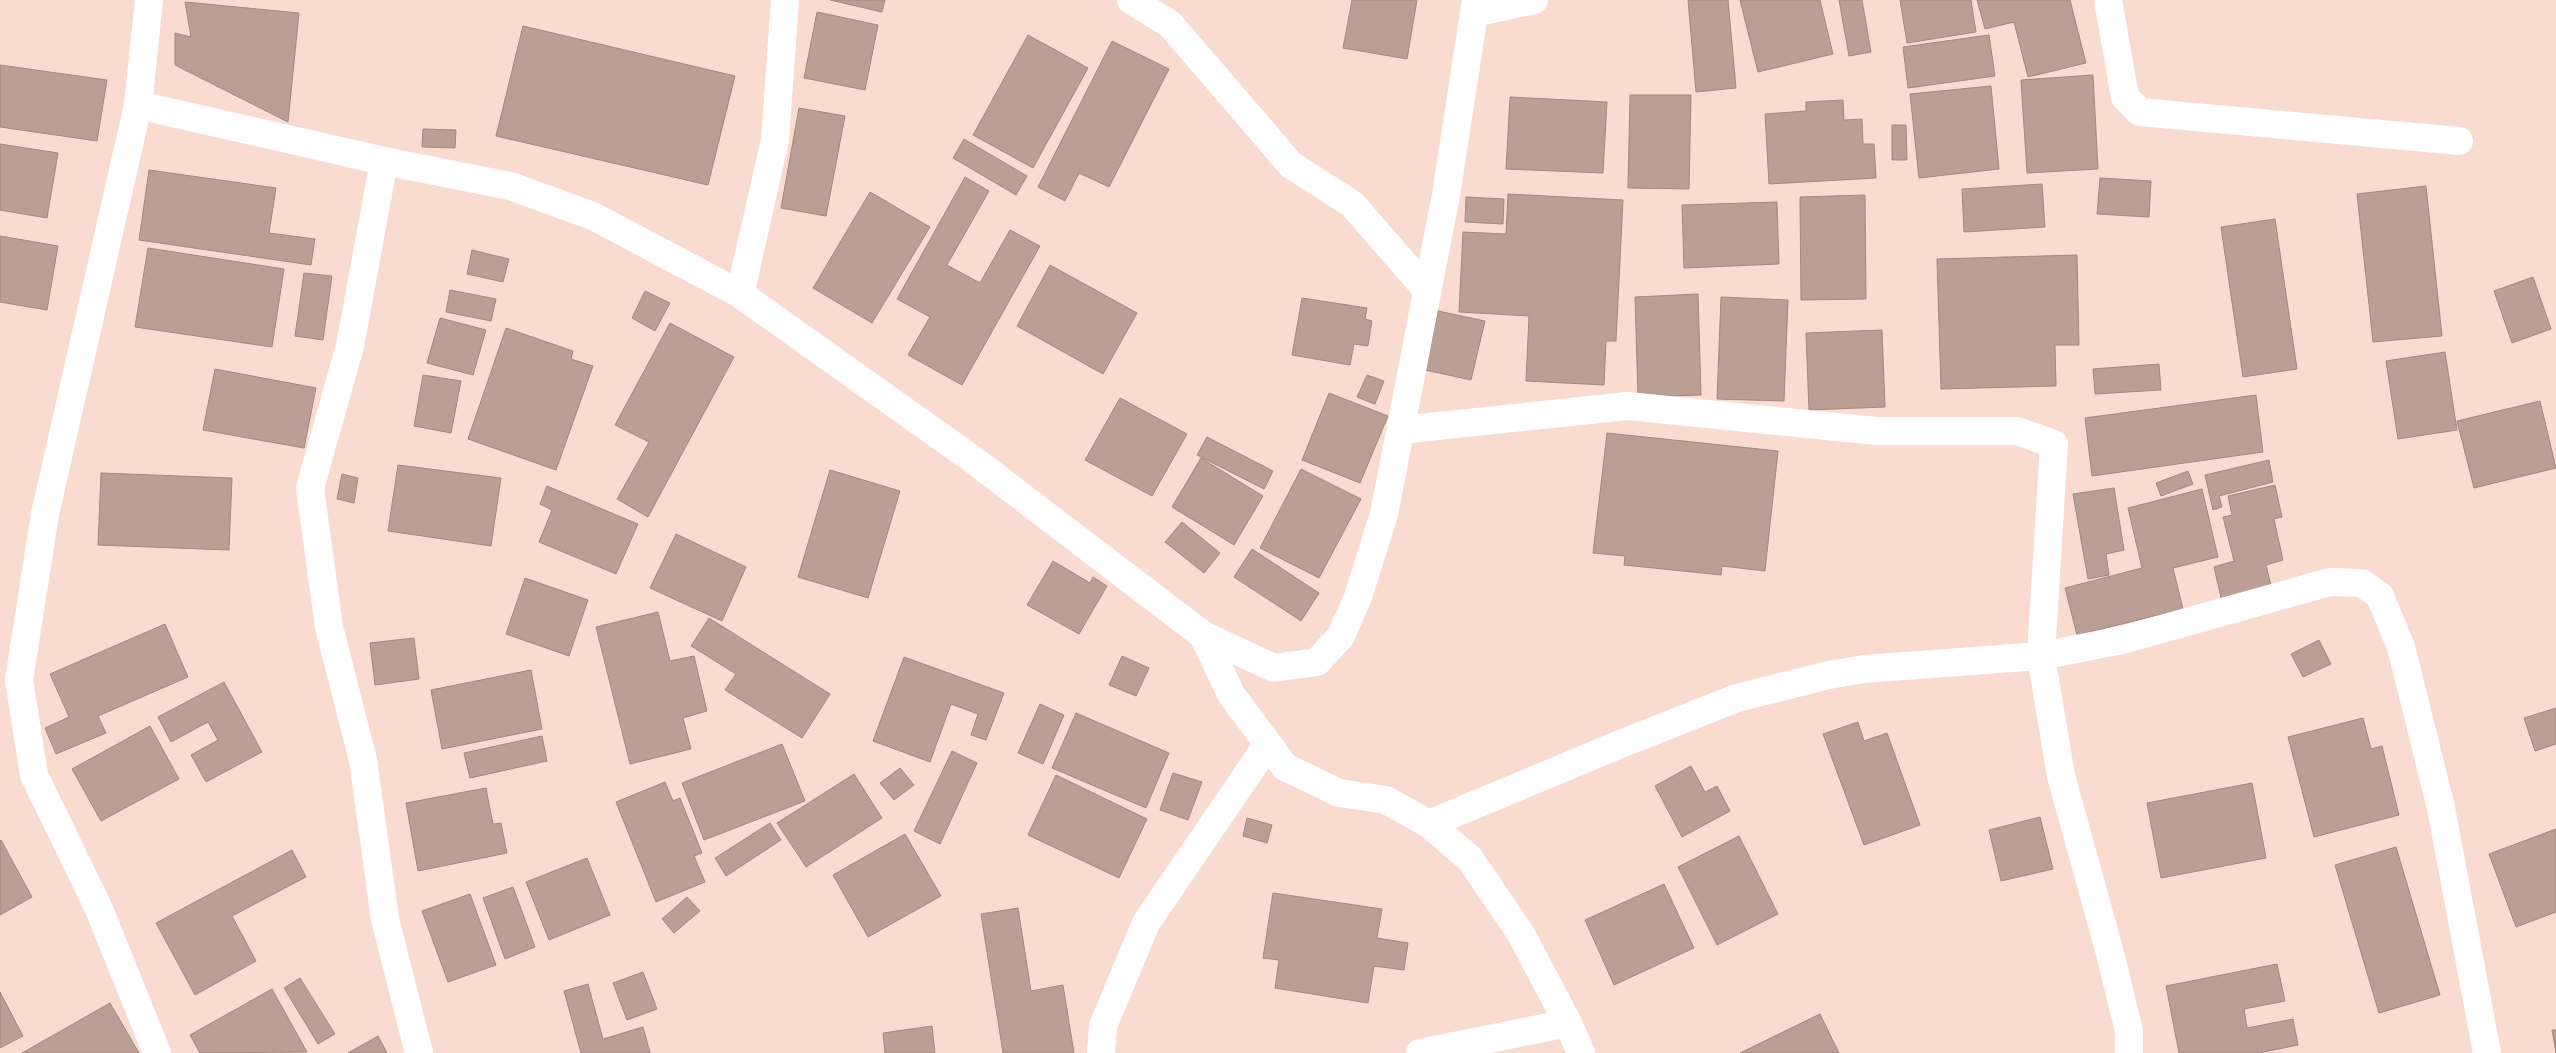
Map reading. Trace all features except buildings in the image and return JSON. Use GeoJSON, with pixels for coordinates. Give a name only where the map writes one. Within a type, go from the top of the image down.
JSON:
{"type":"FeatureCollection","features":[{"type":"Feature","properties":{"kind":"street"},"geometry":{"type":"LineString","coordinates":[[149,0],[138,105],[44,514],[19,680],[34,775],[99,909],[157,1053]]}},
{"type":"Feature","properties":{"kind":"street"},"geometry":{"type":"LineString","coordinates":[[740,294],[775,140],[785,0]]}},
{"type":"Feature","properties":{"kind":"street"},"geometry":{"type":"LineString","coordinates":[[1131,0],[1170,24],[1290,166],[1352,204],[1428,290]]}},
{"type":"Feature","properties":{"kind":"street"},"geometry":{"type":"LineString","coordinates":[[138,105],[384,162],[510,186],[593,216],[740,294],[975,461],[1202,635],[1274,668],[1317,662],[1341,636],[1358,597],[1384,514],[1446,195],[1475,6],[1534,0]]}},
{"type":"Feature","properties":{"kind":"street"},"geometry":{"type":"LineString","coordinates":[[2108,0],[2125,97],[2140,112],[2459,142]]}},
{"type":"Feature","properties":{"kind":"street"},"geometry":{"type":"LineString","coordinates":[[384,162],[350,346],[310,488],[329,627],[363,760],[385,919],[419,1053]]}},
{"type":"Feature","properties":{"kind":"street"},"geometry":{"type":"LineString","coordinates":[[1400,430],[1628,406],[1876,431],[2017,432],[2054,444],[2041,656],[2061,776],[2110,953],[2129,1031],[2129,1053]]}},
{"type":"Feature","properties":{"kind":"street"},"geometry":{"type":"LineString","coordinates":[[1429,824],[1618,745],[1737,698],[1829,675],[1864,669],[2041,656],[2122,640],[2330,582],[2362,583],[2380,596],[2401,647],[2441,808],[2486,1053]]}},
{"type":"Feature","properties":{"kind":"street"},"geometry":{"type":"LineString","coordinates":[[1202,635],[1231,694],[1285,767],[1339,792],[1386,800],[1429,824],[1470,859],[1521,934],[1568,1023],[1581,1053]]}},
{"type":"Feature","properties":{"kind":"street"},"geometry":{"type":"LineString","coordinates":[[1101,1053],[1103,1026],[1146,923],[1268,744]]}},
{"type":"Feature","properties":{"kind":"street"},"geometry":{"type":"LineString","coordinates":[[1420,1053],[1568,1023]]}}]}
